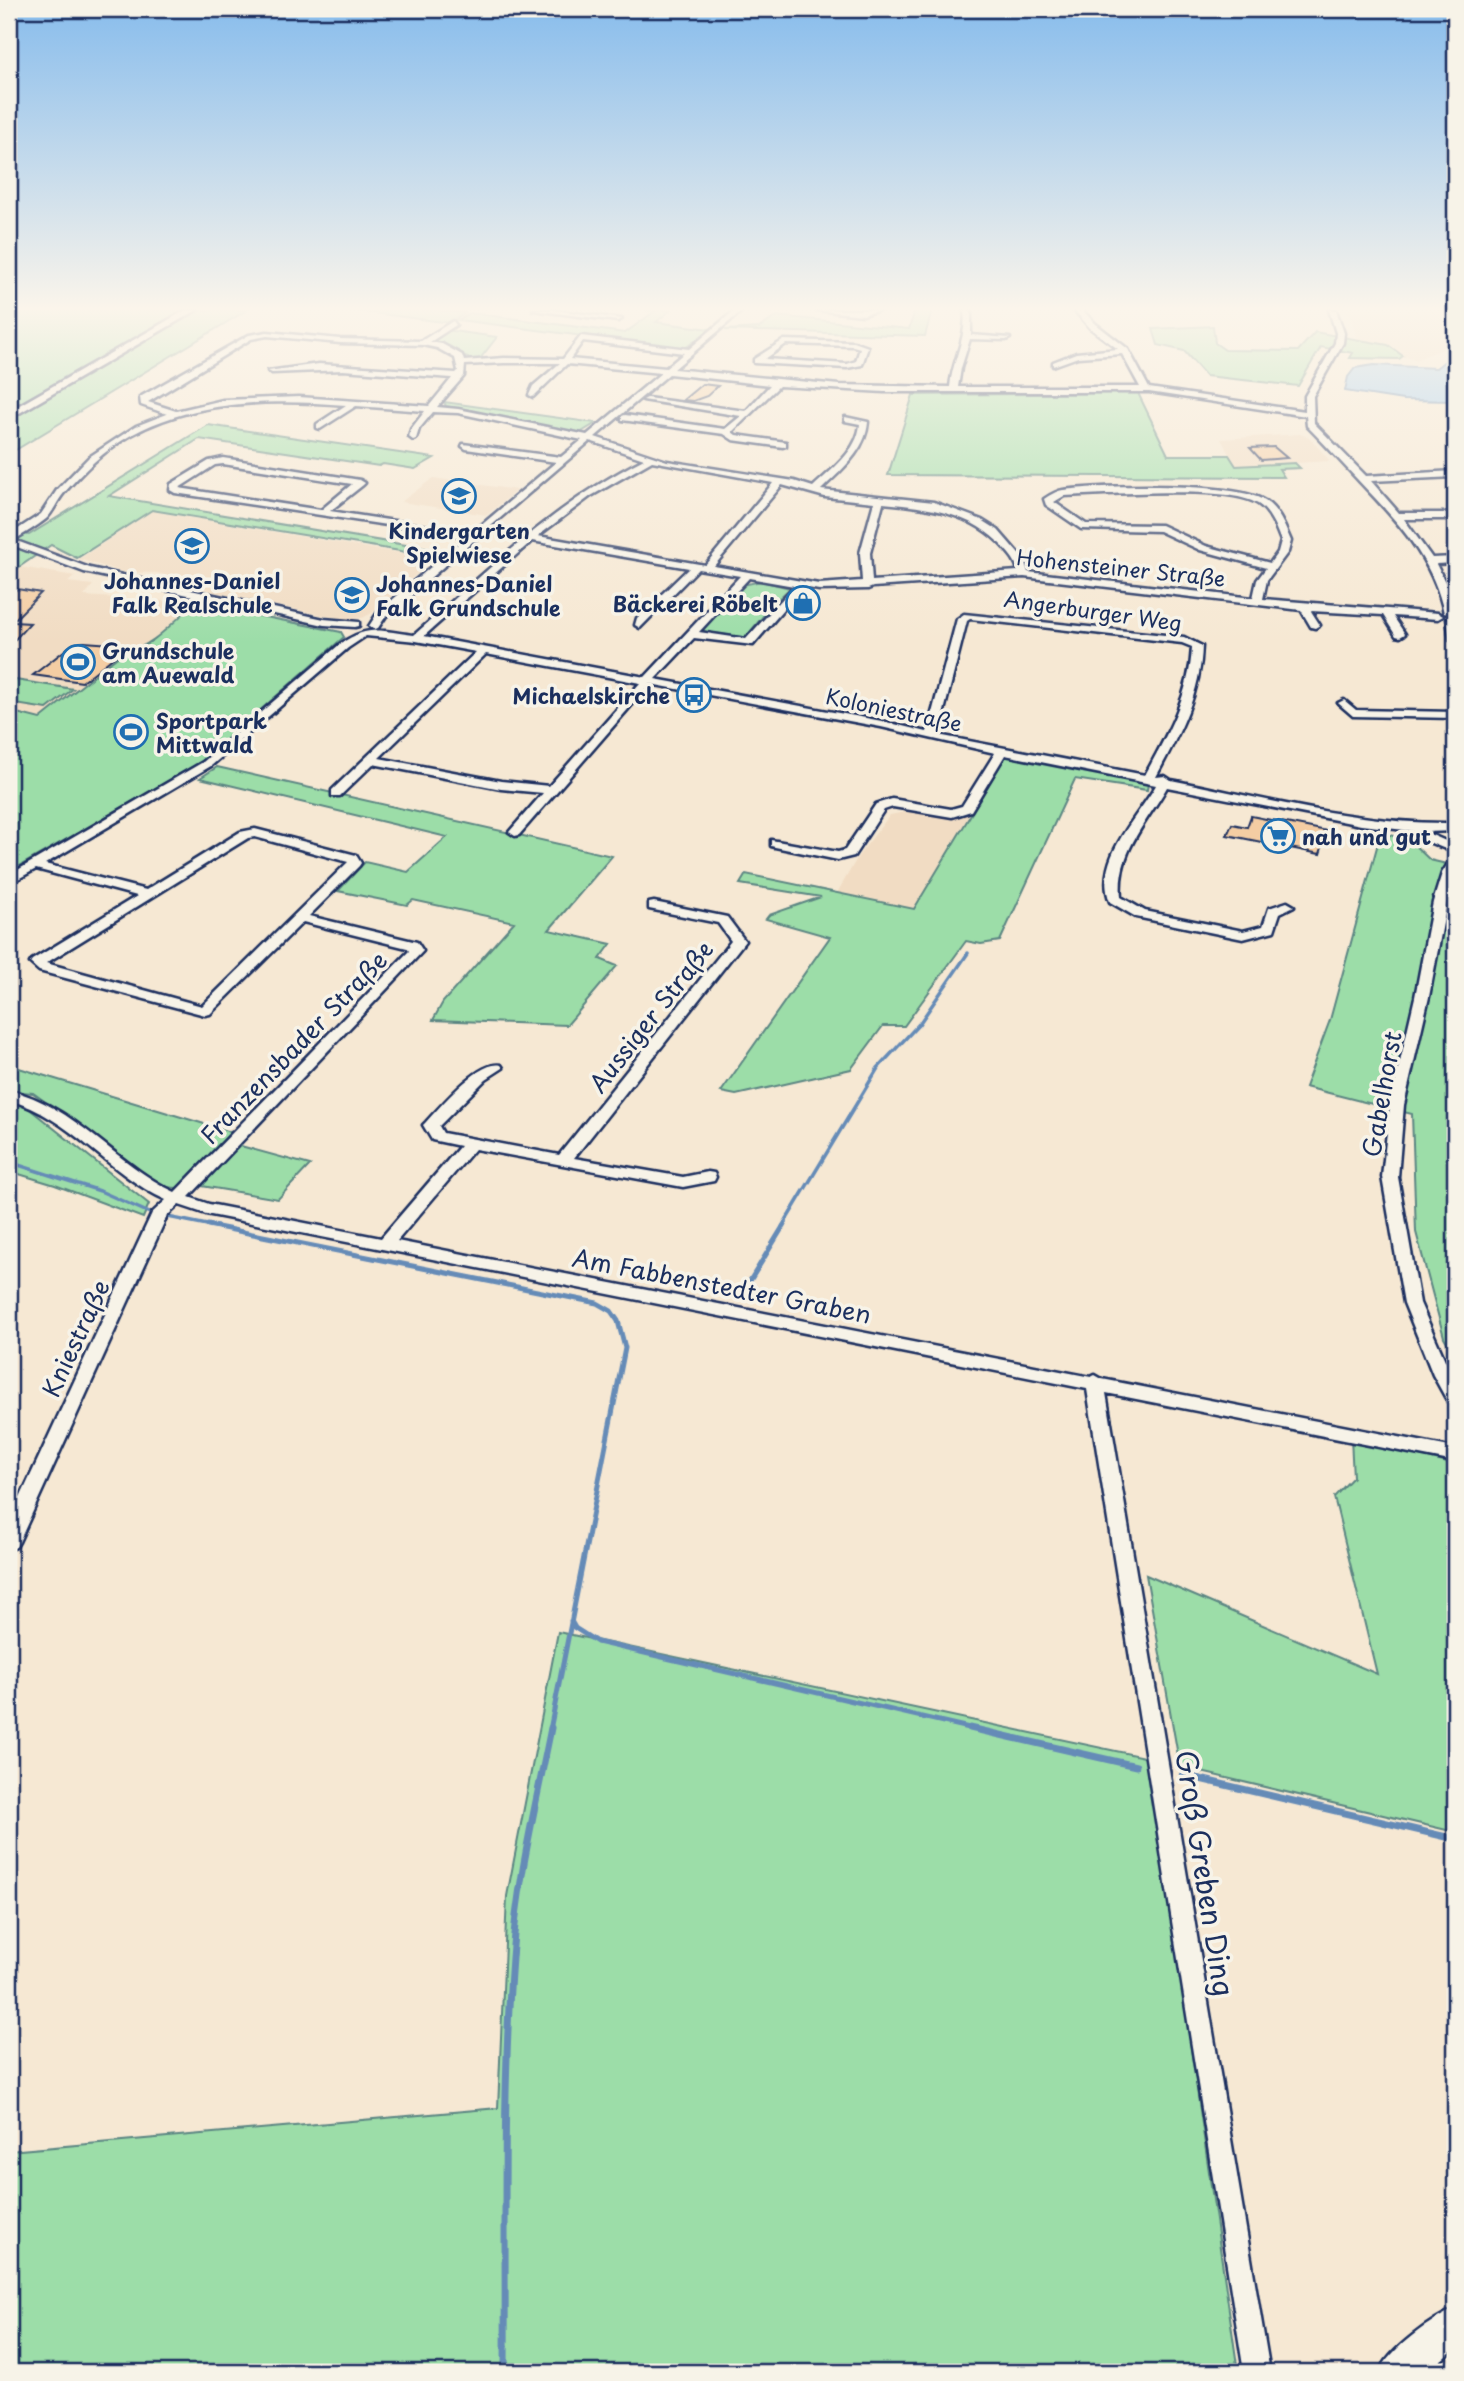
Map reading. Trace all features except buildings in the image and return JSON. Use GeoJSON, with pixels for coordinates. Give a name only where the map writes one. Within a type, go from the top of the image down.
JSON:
{"type":"FeatureCollection","features":[{"type":"Feature","properties":{"kind":"street"},"geometry":{"type":"LineString","coordinates":[[9,540],[44,516],[60,492],[92,459],[139,428],[158,421]]}},
{"type":"Feature","properties":{"kind":"street"},"geometry":{"type":"LineString","coordinates":[[320,426],[327,421]]}},
{"type":"Feature","properties":{"kind":"street"},"geometry":{"type":"LineString","coordinates":[[413,437],[415,429],[422,421]]}},
{"type":"Feature","properties":{"kind":"street"},"geometry":{"type":"LineString","coordinates":[[502,421],[589,438],[650,460],[779,482],[814,491],[934,505],[979,522],[1007,544],[1021,562],[1024,574]]}},
{"type":"Feature","properties":{"kind":"street"},"geometry":{"type":"LineString","coordinates":[[9,880],[207,764],[361,629],[383,614],[609,421]]}},
{"type":"Feature","properties":{"kind":"street"},"geometry":{"type":"LineString","coordinates":[[648,421],[727,432],[733,437],[783,444]]}},
{"type":"Feature","properties":{"kind":"street"},"geometry":{"type":"LineString","coordinates":[[727,432],[740,421]]}},
{"type":"Feature","properties":{"kind":"street"},"geometry":{"type":"LineString","coordinates":[[814,491],[854,448],[865,430],[864,422],[859,421]]}},
{"type":"Feature","properties":{"kind":"street"},"geometry":{"type":"LineString","coordinates":[[1310,421],[1310,424],[1397,516],[1430,561],[1450,617],[1455,640]]}},
{"type":"Feature","properties":{"kind":"street"},"geometry":{"type":"LineString","coordinates":[[466,446],[562,460]]}},
{"type":"Feature","properties":{"kind":"street"},"geometry":{"type":"LineString","coordinates":[[416,638],[466,596],[475,584],[532,538],[605,485],[650,460]]}},
{"type":"Feature","properties":{"kind":"street"},"geometry":{"type":"LineString","coordinates":[[322,513],[359,483],[223,461],[212,463],[174,486],[175,490],[322,513],[475,536]]}},
{"type":"Feature","properties":{"kind":"street"},"geometry":{"type":"LineString","coordinates":[[1362,479],[1455,474]]}},
{"type":"Feature","properties":{"kind":"street"},"geometry":{"type":"LineString","coordinates":[[707,569],[779,482]]}},
{"type":"Feature","properties":{"kind":"street"},"geometry":{"type":"LineString","coordinates":[[1258,602],[1262,580],[1283,552],[1286,541],[1265,504],[1257,498],[1159,491],[1062,494],[1049,499],[1049,503],[1062,514],[1084,527],[1161,528],[1215,552],[1272,566]]}},
{"type":"Feature","properties":{"kind":"street"},"geometry":{"type":"LineString","coordinates":[[868,586],[863,573],[865,552],[880,498]]}},
{"type":"Feature","properties":{"kind":"street"},"geometry":{"type":"LineString","coordinates":[[1397,516],[1455,516]]}},
{"type":"Feature","properties":{"kind":"street"},"geometry":{"type":"LineString","coordinates":[[532,538],[746,576]]}},
{"type":"Feature","properties":{"kind":"street","name":"Koloniestraße"},"geometry":{"type":"LineString","coordinates":[[9,540],[87,570],[324,622],[881,724],[1002,751],[1150,777],[1446,836]]}},
{"type":"Feature","properties":{"kind":"street"},"geometry":{"type":"LineString","coordinates":[[1430,561],[1455,561]]}},
{"type":"Feature","properties":{"kind":"street"},"geometry":{"type":"LineString","coordinates":[[640,625],[641,620],[695,567]]}},
{"type":"Feature","properties":{"kind":"street","name":"Hohensteiner Straße"},"geometry":{"type":"LineString","coordinates":[[746,576],[800,585],[868,586],[976,575],[1024,574],[1304,607],[1450,617]]}},
{"type":"Feature","properties":{"kind":"street"},"geometry":{"type":"LineString","coordinates":[[515,832],[646,682],[746,576]]}},
{"type":"Feature","properties":{"kind":"street"},"geometry":{"type":"LineString","coordinates":[[691,634],[749,643],[800,585]]}},
{"type":"Feature","properties":{"kind":"street"},"geometry":{"type":"LineString","coordinates":[[1304,607],[1315,625]]}},
{"type":"Feature","properties":{"kind":"street"},"geometry":{"type":"LineString","coordinates":[[1387,614],[1400,634]]}},
{"type":"Feature","properties":{"kind":"street","name":"Angerburger Weg"},"geometry":{"type":"LineString","coordinates":[[932,737],[962,619],[968,616],[1184,640],[1197,646],[1197,659],[1186,700],[1150,777]]}},
{"type":"Feature","properties":{"kind":"street"},"geometry":{"type":"LineString","coordinates":[[335,793],[483,650]]}},
{"type":"Feature","properties":{"kind":"street"},"geometry":{"type":"LineString","coordinates":[[1344,703],[1353,713],[1455,715]]}},
{"type":"Feature","properties":{"kind":"street"},"geometry":{"type":"LineString","coordinates":[[775,843],[838,856],[850,853],[880,807],[892,803],[952,813],[967,808],[1002,751]]}},
{"type":"Feature","properties":{"kind":"street"},"geometry":{"type":"LineString","coordinates":[[371,760],[462,778],[550,790]]}},
{"type":"Feature","properties":{"kind":"street"},"geometry":{"type":"LineString","coordinates":[[1165,780],[1124,843],[1113,867],[1115,899],[1141,914],[1243,935],[1269,928],[1274,911],[1287,906]]}},
{"type":"Feature","properties":{"kind":"street"},"geometry":{"type":"LineString","coordinates":[[1446,836],[1455,812]]}},
{"type":"Feature","properties":{"kind":"street"},"geometry":{"type":"LineString","coordinates":[[255,833],[352,858],[355,863],[205,1011],[44,968],[37,963],[145,894],[244,835],[255,833]]}},
{"type":"Feature","properties":{"kind":"street","name":"Gabelhorst"},"geometry":{"type":"LineString","coordinates":[[1446,836],[1452,867],[1397,1105],[1390,1177],[1412,1303],[1441,1375],[1455,1399]]}},
{"type":"Feature","properties":{"kind":"street"},"geometry":{"type":"LineString","coordinates":[[34,865],[145,894]]}},
{"type":"Feature","properties":{"kind":"street","name":"Aussiger Straße"},"geometry":{"type":"LineString","coordinates":[[563,1161],[738,941],[722,920],[654,906]]}},
{"type":"Feature","properties":{"kind":"street","name":"Franzensbader Straße"},"geometry":{"type":"LineString","coordinates":[[174,1198],[191,1187],[416,950],[412,945],[302,918]]}},
{"type":"Feature","properties":{"kind":"street"},"geometry":{"type":"LineString","coordinates":[[496,1068],[481,1076],[431,1125],[437,1137],[682,1182],[708,1177]]}},
{"type":"Feature","properties":{"kind":"street","name":"Am Fabbenstedter Graben"},"geometry":{"type":"LineString","coordinates":[[9,1095],[28,1098],[50,1111],[152,1187],[206,1209],[1455,1455]]}},
{"type":"Feature","properties":{"kind":"street"},"geometry":{"type":"LineString","coordinates":[[384,1245],[470,1145]]}},
{"type":"Feature","properties":{"kind":"street","name":"Kniestraße"},"geometry":{"type":"LineString","coordinates":[[9,1542],[158,1216],[174,1198]]}},
{"type":"Feature","properties":{"kind":"street","name":"Groß Greben Ding"},"geometry":{"type":"LineString","coordinates":[[1095,1382],[1257,2372]]}},
{"type":"Feature","properties":{"kind":"street"},"geometry":{"type":"LineString","coordinates":[[1398,2372],[1455,2327]]}},
{"type":"Feature","properties":{"kind":"shaded area"},"geometry":{"type":"Polygon","coordinates":[[[1300,434],[1309,437],[1330,461],[1296,463],[1300,468],[1279,469],[1284,477],[1241,477],[1221,439],[1300,434]]]}},
{"type":"Feature","properties":{"kind":"shaded area","name":"Kindergarten Spielwiese"},"geometry":{"type":"Polygon","coordinates":[[[433,478],[517,490],[487,515],[401,502],[433,478]]]}},
{"type":"Feature","properties":{"kind":"shaded area"},"geometry":{"type":"Polygon","coordinates":[[[152,511],[436,557],[372,613],[362,618],[345,620],[213,592],[186,580],[157,573],[122,572],[79,559],[152,511]]]}},
{"type":"Feature","properties":{"kind":"shaded area"},"geometry":{"type":"Polygon","coordinates":[[[20,567],[75,576],[68,582],[93,585],[84,596],[195,603],[152,641],[135,651],[126,650],[40,719],[9,711],[9,574],[20,567]]]}},
{"type":"Feature","properties":{"kind":"shaded area"},"geometry":{"type":"Polygon","coordinates":[[[976,808],[914,910],[837,893],[859,855],[890,815],[910,811],[953,817],[976,808]]]}},
{"type":"Feature","properties":{"kind":"green space"},"geometry":{"type":"Polygon","coordinates":[[[9,421],[63,421],[9,454],[9,421]]]}},
{"type":"Feature","properties":{"kind":"green space"},"geometry":{"type":"Polygon","coordinates":[[[521,421],[596,423],[580,433],[521,421]]]}},
{"type":"Feature","properties":{"kind":"green space"},"geometry":{"type":"Polygon","coordinates":[[[905,421],[1152,421],[1168,455],[1229,455],[1236,466],[1295,463],[1300,468],[1279,469],[1284,477],[888,475],[905,421]]]}},
{"type":"Feature","properties":{"kind":"green space"},"geometry":{"type":"Polygon","coordinates":[[[208,425],[434,458],[415,469],[199,439],[109,496],[442,551],[436,557],[152,510],[77,558],[51,545],[9,574],[9,532],[29,535],[208,425]]]}},
{"type":"Feature","properties":{"kind":"green space"},"geometry":{"type":"Polygon","coordinates":[[[761,581],[790,588],[745,638],[701,631],[743,585],[761,581]]]}},
{"type":"Feature","properties":{"kind":"green space","name":"Sportpark Mittwald"},"geometry":{"type":"Polygon","coordinates":[[[195,603],[341,632],[344,637],[201,762],[9,872],[9,711],[40,719],[126,650],[143,646],[153,640],[195,603]]]}},
{"type":"Feature","properties":{"kind":"green space"},"geometry":{"type":"Polygon","coordinates":[[[9,679],[73,689],[47,709],[9,703],[9,679]]]}},
{"type":"Feature","properties":{"kind":"green space"},"geometry":{"type":"Polygon","coordinates":[[[1006,756],[1148,784],[1147,790],[1075,779],[1000,941],[981,944],[966,941],[904,1026],[883,1026],[851,1069],[736,1095],[721,1092],[830,937],[766,919],[769,915],[821,897],[740,884],[746,874],[914,909],[1006,756]]]}},
{"type":"Feature","properties":{"kind":"green space"},"geometry":{"type":"Polygon","coordinates":[[[217,767],[612,856],[549,930],[611,944],[600,959],[617,966],[567,1025],[433,1020],[443,1002],[514,922],[413,900],[407,905],[338,891],[365,862],[408,872],[447,837],[200,778],[217,767]]]}},
{"type":"Feature","properties":{"kind":"green space"},"geometry":{"type":"Polygon","coordinates":[[[1381,832],[1410,841],[1430,860],[1455,866],[1455,1355],[1444,1337],[1416,1232],[1412,1114],[1305,1087],[1330,1020],[1381,832]]]}},
{"type":"Feature","properties":{"kind":"green space"},"geometry":{"type":"Polygon","coordinates":[[[9,1065],[231,1132],[177,1188],[164,1187],[33,1093],[9,1091],[9,1065]]]}},
{"type":"Feature","properties":{"kind":"green space"},"geometry":{"type":"Polygon","coordinates":[[[9,1102],[22,1103],[149,1204],[143,1218],[9,1171],[9,1102]]]}},
{"type":"Feature","properties":{"kind":"green space"},"geometry":{"type":"Polygon","coordinates":[[[237,1145],[310,1165],[278,1199],[202,1186],[237,1145]]]}},
{"type":"Feature","properties":{"kind":"green space"},"geometry":{"type":"Polygon","coordinates":[[[1351,1438],[1455,1465],[1455,1832],[1180,1767],[1146,1575],[1377,1674],[1334,1497],[1353,1477],[1351,1438]]]}},
{"type":"Feature","properties":{"kind":"green space"},"geometry":{"type":"Polygon","coordinates":[[[558,1632],[1149,1758],[1238,2372],[9,2372],[9,2151],[498,2108],[507,1896],[558,1632]]]}},
{"type":"Feature","properties":{"kind":"waterway"},"geometry":{"type":"LineString","coordinates":[[782,1227],[878,1068],[919,1024],[968,953]]}},
{"type":"Feature","properties":{"kind":"waterway"},"geometry":{"type":"LineString","coordinates":[[9,1162],[100,1191],[154,1215]]}},
{"type":"Feature","properties":{"kind":"waterway"},"geometry":{"type":"LineString","coordinates":[[163,1216],[217,1227]]}},
{"type":"Feature","properties":{"kind":"waterway"},"geometry":{"type":"LineString","coordinates":[[208,1225],[597,1303],[611,1311],[618,1321],[625,1348],[571,1622]]}},
{"type":"Feature","properties":{"kind":"waterway"},"geometry":{"type":"LineString","coordinates":[[748,1284],[784,1225]]}},
{"type":"Feature","properties":{"kind":"waterway"},"geometry":{"type":"LineString","coordinates":[[550,1730],[571,1622]]}},
{"type":"Feature","properties":{"kind":"waterway"},"geometry":{"type":"LineString","coordinates":[[571,1622],[575,1628],[597,1642],[978,1730]]}},
{"type":"Feature","properties":{"kind":"waterway"},"geometry":{"type":"LineString","coordinates":[[505,2372],[506,2113],[514,1929],[533,1814],[551,1728]]}},
{"type":"Feature","properties":{"kind":"waterway"},"geometry":{"type":"LineString","coordinates":[[970,1728],[1136,1766]]}},
{"type":"Feature","properties":{"kind":"waterway"},"geometry":{"type":"LineString","coordinates":[[1183,1775],[1455,1839]]}},
{"type":"Feature","properties":{"kind":"place","name":"Kindergarten Spielwiese"},"geometry":{"type":"Point","coordinates":[459,496]}},
{"type":"Feature","properties":{"kind":"place","name":"Johannes-Daniel Falk Realschule"},"geometry":{"type":"Point","coordinates":[192,546]}},
{"type":"Feature","properties":{"kind":"place","name":"Johannes-Daniel Falk Grundschule"},"geometry":{"type":"Point","coordinates":[352,595]}},
{"type":"Feature","properties":{"kind":"place","name":"Bäckerei Röbelt"},"geometry":{"type":"Point","coordinates":[803,603]}},
{"type":"Feature","properties":{"kind":"place","name":"Grundschule am Auewald"},"geometry":{"type":"Point","coordinates":[78,662]}},
{"type":"Feature","properties":{"kind":"place","name":"Michaelskirche"},"geometry":{"type":"Point","coordinates":[694,695]}},
{"type":"Feature","properties":{"kind":"place","name":"Sportpark Mittwald"},"geometry":{"type":"Point","coordinates":[131,732]}},
{"type":"Feature","properties":{"kind":"place","name":"nah und gut"},"geometry":{"type":"Point","coordinates":[1278,836]}}]}
